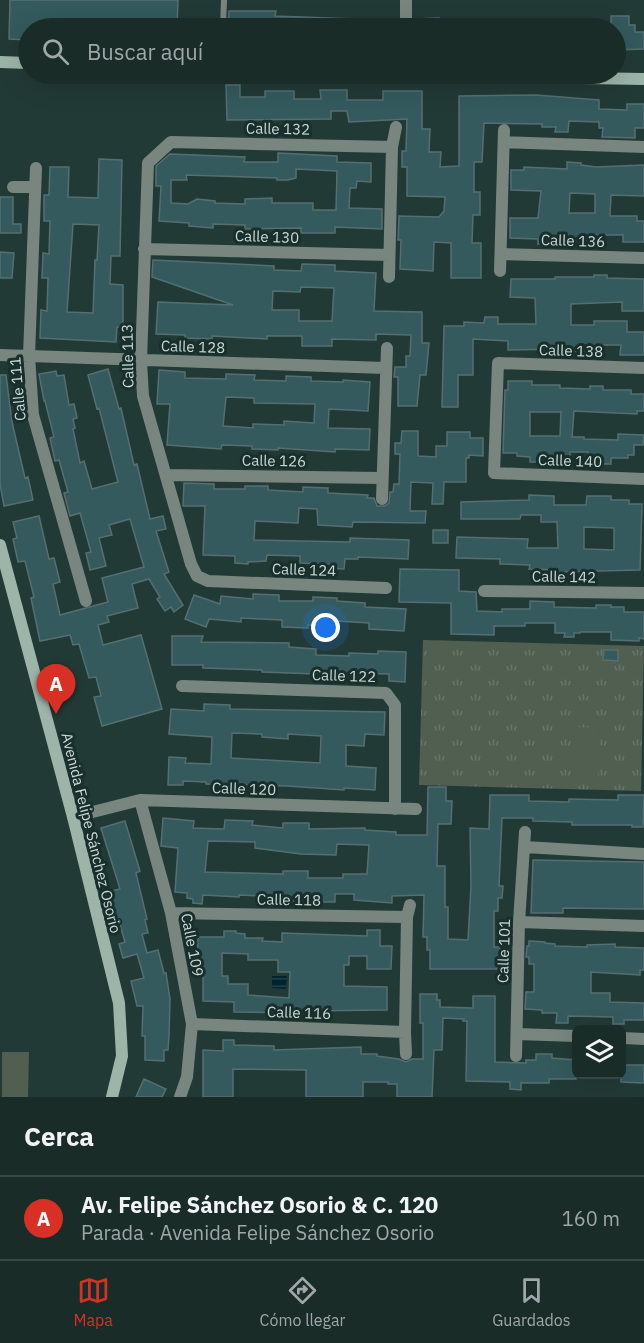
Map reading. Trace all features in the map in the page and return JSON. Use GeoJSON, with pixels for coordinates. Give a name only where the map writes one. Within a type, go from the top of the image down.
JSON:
{"type":"FeatureCollection","features":[{"type":"Feature","properties":{"kind":"street"},"geometry":{"type":"LineString","coordinates":[[405,18],[406,0]]}},
{"type":"Feature","properties":{"kind":"street"},"geometry":{"type":"LineString","coordinates":[[0,62],[18,63]]}},
{"type":"Feature","properties":{"kind":"street"},"geometry":{"type":"LineString","coordinates":[[626,79],[644,79]]}},
{"type":"Feature","properties":{"kind":"street"},"geometry":{"type":"LineString","coordinates":[[389,277],[392,147],[396,127]]}},
{"type":"Feature","properties":{"kind":"street"},"geometry":{"type":"LineString","coordinates":[[500,271],[504,136],[644,147]]}},
{"type":"Feature","properties":{"kind":"street","name":"Calle 132"},"geometry":{"type":"LineString","coordinates":[[166,146],[171,142],[392,147]]}},
{"type":"Feature","properties":{"kind":"street","name":"Calle 113"},"geometry":{"type":"LineString","coordinates":[[166,146],[148,163],[141,361],[143,396],[194,570],[197,576],[208,581],[220,582]]}},
{"type":"Feature","properties":{"kind":"street","name":"Calle 111"},"geometry":{"type":"LineString","coordinates":[[36,168],[29,356],[33,415],[86,601]]}},
{"type":"Feature","properties":{"kind":"street"},"geometry":{"type":"LineString","coordinates":[[12,187],[34,187]]}},
{"type":"Feature","properties":{"kind":"street","name":"Calle 130"},"geometry":{"type":"LineString","coordinates":[[144,249],[388,255]]}},
{"type":"Feature","properties":{"kind":"street","name":"Calle 136"},"geometry":{"type":"LineString","coordinates":[[501,254],[644,258]]}},
{"type":"Feature","properties":{"kind":"street"},"geometry":{"type":"LineString","coordinates":[[382,499],[387,348]]}},
{"type":"Feature","properties":{"kind":"street","name":"Calle 128"},"geometry":{"type":"LineString","coordinates":[[0,355],[385,368]]}},
{"type":"Feature","properties":{"kind":"street","name":"Calle 138"},"geometry":{"type":"LineString","coordinates":[[494,472],[498,363],[644,368]]}},
{"type":"Feature","properties":{"kind":"street","name":"Calle 140"},"geometry":{"type":"LineString","coordinates":[[494,472],[644,478]]}},
{"type":"Feature","properties":{"kind":"street","name":"Calle 126"},"geometry":{"type":"LineString","coordinates":[[166,475],[382,478]]}},
{"type":"Feature","properties":{"kind":"street","name":"Avenida Felipe Sánchez Osorio"},"geometry":{"type":"LineString","coordinates":[[0,545],[73,818],[118,1003],[122,1056],[112,1097]]}},
{"type":"Feature","properties":{"kind":"street","name":"Calle 124"},"geometry":{"type":"LineString","coordinates":[[220,582],[386,588]]}},
{"type":"Feature","properties":{"kind":"street","name":"Calle 142"},"geometry":{"type":"LineString","coordinates":[[484,591],[644,593]]}},
{"type":"Feature","properties":{"kind":"street","name":"Calle 122"},"geometry":{"type":"LineString","coordinates":[[182,686],[386,693],[395,705],[395,809]]}},
{"type":"Feature","properties":{"kind":"street","name":"Calle 120"},"geometry":{"type":"LineString","coordinates":[[73,818],[140,800],[416,809]]}},
{"type":"Feature","properties":{"kind":"street","name":"Calle 109"},"geometry":{"type":"LineString","coordinates":[[140,800],[171,913],[192,1024],[187,1077],[180,1097]]}},
{"type":"Feature","properties":{"kind":"street","name":"Calle 101"},"geometry":{"type":"LineString","coordinates":[[516,1056],[519,922],[525,831]]}},
{"type":"Feature","properties":{"kind":"street"},"geometry":{"type":"LineString","coordinates":[[525,847],[644,854]]}},
{"type":"Feature","properties":{"kind":"street","name":"Calle 118"},"geometry":{"type":"LineString","coordinates":[[171,913],[408,911],[405,1032]]}},
{"type":"Feature","properties":{"kind":"street"},"geometry":{"type":"LineString","coordinates":[[519,922],[644,926]]}},
{"type":"Feature","properties":{"kind":"street","name":"Calle 116"},"geometry":{"type":"LineString","coordinates":[[192,1024],[405,1032]]}},
{"type":"Feature","properties":{"kind":"street"},"geometry":{"type":"LineString","coordinates":[[405,1032],[406,1054]]}},
{"type":"Feature","properties":{"kind":"street"},"geometry":{"type":"LineString","coordinates":[[517,1034],[572,1036]]}},
{"type":"Feature","properties":{"kind":"street"},"geometry":{"type":"LineString","coordinates":[[626,1038],[644,1039]]}},
{"type":"Feature","properties":{"kind":"lane"},"geometry":{"type":"LineString","coordinates":[[223,18],[224,0]]}},
{"type":"Feature","properties":{"kind":"green space"},"geometry":{"type":"Polygon","coordinates":[[[423,640],[644,646],[641,791],[419,785],[423,640]]]}},
{"type":"Feature","properties":{"kind":"green space"},"geometry":{"type":"Polygon","coordinates":[[[573,727],[600,728],[598,777],[571,776],[573,727]]]}},
{"type":"Feature","properties":{"kind":"green space"},"geometry":{"type":"Polygon","coordinates":[[[2,1052],[29,1052],[28,1097],[2,1097],[2,1052]]]}},
{"type":"Feature","properties":{"kind":"water"},"geometry":{"type":"Polygon","coordinates":[[[272,976],[287,976],[286,989],[272,988],[272,976]]]}},
{"type":"Feature","properties":{"kind":"building"},"geometry":{"type":"Polygon","coordinates":[[[10,0],[178,0],[177,18],[18,18],[18,39],[9,39],[10,0]]]}},
{"type":"Feature","properties":{"kind":"building"},"geometry":{"type":"Polygon","coordinates":[[[229,11],[276,11],[275,16],[328,18],[229,18],[229,11]]]}},
{"type":"Feature","properties":{"kind":"building"},"geometry":{"type":"Polygon","coordinates":[[[611,16],[629,16],[629,25],[635,25],[635,32],[644,32],[644,49],[626,50],[626,18],[611,18],[611,16]]]}},
{"type":"Feature","properties":{"kind":"building"},"geometry":{"type":"Polygon","coordinates":[[[226,85],[240,85],[240,97],[265,97],[265,91],[294,91],[294,99],[321,99],[320,90],[347,90],[347,100],[383,100],[383,91],[422,91],[422,129],[430,129],[429,152],[441,152],[440,167],[459,166],[459,96],[536,95],[599,100],[599,109],[627,110],[627,104],[644,104],[644,128],[635,128],[635,138],[602,137],[603,128],[599,128],[599,122],[569,121],[568,132],[555,132],[556,127],[542,127],[542,124],[484,123],[482,162],[474,162],[474,192],[480,192],[480,215],[473,215],[472,243],[481,243],[481,278],[451,278],[451,243],[434,242],[433,271],[400,269],[399,216],[439,217],[444,211],[445,197],[407,196],[407,167],[402,167],[402,151],[406,151],[407,119],[349,122],[347,111],[331,111],[331,119],[227,120],[226,85]]]}},
{"type":"Feature","properties":{"kind":"building"},"geometry":{"type":"Polygon","coordinates":[[[278,153],[337,156],[337,162],[371,163],[371,182],[357,181],[356,188],[350,188],[349,208],[382,209],[382,229],[335,227],[335,233],[301,233],[301,228],[245,229],[245,225],[213,224],[213,228],[189,226],[189,223],[159,221],[161,186],[156,186],[156,166],[170,154],[245,157],[244,162],[278,162],[278,153]],[[296,169],[296,178],[288,180],[186,175],[187,180],[171,180],[171,203],[188,204],[197,199],[215,201],[215,203],[245,204],[245,199],[272,198],[272,203],[313,203],[313,210],[336,210],[337,171],[296,169]]]}},
{"type":"Feature","properties":{"kind":"building"},"geometry":{"type":"Polygon","coordinates":[[[99,159],[122,160],[120,256],[111,256],[110,284],[123,285],[123,327],[117,327],[116,342],[40,338],[41,310],[47,311],[48,278],[42,278],[43,253],[49,254],[50,221],[44,221],[44,195],[49,195],[50,167],[69,167],[68,197],[98,198],[99,159]],[[73,224],[67,312],[93,313],[99,225],[73,224]]]}},
{"type":"Feature","properties":{"kind":"building"},"geometry":{"type":"Polygon","coordinates":[[[567,162],[596,167],[644,165],[644,196],[611,195],[610,216],[637,216],[637,221],[644,221],[644,242],[623,242],[623,235],[592,235],[592,241],[555,240],[555,244],[538,244],[538,239],[510,238],[510,218],[538,218],[541,191],[511,190],[511,170],[524,170],[524,167],[567,169],[567,162]],[[570,193],[569,213],[595,213],[595,194],[570,193]]]}},
{"type":"Feature","properties":{"kind":"building"},"geometry":{"type":"Polygon","coordinates":[[[0,197],[13,197],[13,224],[21,224],[21,233],[0,233],[0,197]]]}},
{"type":"Feature","properties":{"kind":"building"},"geometry":{"type":"Polygon","coordinates":[[[0,252],[14,253],[12,278],[0,278],[0,252]]]}},
{"type":"Feature","properties":{"kind":"building"},"geometry":{"type":"Polygon","coordinates":[[[153,260],[274,266],[274,270],[301,271],[302,264],[335,265],[335,271],[376,273],[374,311],[422,312],[422,343],[429,343],[426,375],[420,375],[417,406],[398,406],[398,377],[394,377],[395,367],[406,367],[406,356],[410,356],[411,335],[376,334],[376,340],[332,339],[332,346],[302,346],[302,336],[267,336],[267,339],[212,336],[212,339],[156,334],[158,302],[233,305],[152,277],[153,260]],[[301,287],[300,292],[273,291],[272,310],[299,310],[299,321],[332,321],[334,288],[301,287]]]}},
{"type":"Feature","properties":{"kind":"building"},"geometry":{"type":"Polygon","coordinates":[[[594,275],[607,275],[607,278],[644,279],[644,311],[622,311],[622,302],[571,304],[571,325],[594,325],[594,321],[627,321],[627,332],[644,332],[644,355],[620,355],[621,345],[590,345],[590,352],[564,351],[564,349],[508,350],[508,341],[473,339],[473,375],[458,375],[458,407],[442,407],[444,326],[464,326],[464,322],[484,323],[485,317],[498,317],[498,324],[536,324],[535,298],[510,297],[511,279],[555,279],[555,277],[594,277],[594,275]]]}},
{"type":"Feature","properties":{"kind":"building"},"geometry":{"type":"Polygon","coordinates":[[[108,369],[119,409],[121,408],[134,465],[137,464],[150,519],[163,516],[166,529],[156,531],[169,572],[164,574],[183,605],[174,612],[171,607],[165,611],[149,579],[132,584],[138,608],[107,616],[109,622],[98,625],[103,645],[141,635],[162,709],[102,726],[94,697],[101,696],[96,677],[89,678],[79,644],[73,645],[70,635],[40,641],[31,598],[34,597],[25,561],[18,562],[13,539],[17,538],[13,522],[39,516],[49,559],[54,558],[60,582],[53,584],[60,615],[108,602],[102,578],[144,567],[130,519],[109,525],[112,535],[99,538],[106,566],[90,570],[86,553],[91,552],[80,513],[70,516],[64,493],[68,492],[59,460],[55,461],[50,438],[54,437],[39,374],[56,371],[57,376],[64,375],[69,405],[74,404],[77,418],[73,419],[75,428],[73,429],[80,463],[84,461],[92,489],[118,482],[88,375],[108,369]]]}},
{"type":"Feature","properties":{"kind":"building"},"geometry":{"type":"Polygon","coordinates":[[[159,370],[185,372],[185,378],[226,379],[226,374],[255,375],[254,380],[286,381],[286,376],[311,377],[311,381],[370,382],[368,411],[329,409],[328,428],[370,429],[369,450],[335,449],[335,452],[278,448],[278,450],[252,449],[252,446],[222,445],[221,449],[167,445],[170,404],[157,404],[159,370]],[[226,397],[223,426],[253,428],[253,424],[284,425],[284,421],[314,423],[315,404],[254,403],[254,398],[226,397]]]}},
{"type":"Feature","properties":{"kind":"building"},"geometry":{"type":"Polygon","coordinates":[[[0,375],[6,375],[12,422],[25,478],[28,477],[33,500],[4,506],[0,484],[0,375]]]}},
{"type":"Feature","properties":{"kind":"building"},"geometry":{"type":"Polygon","coordinates":[[[508,381],[532,381],[532,385],[560,385],[560,388],[590,389],[590,386],[603,386],[603,390],[631,390],[631,394],[644,394],[644,411],[637,411],[637,414],[574,411],[572,437],[618,440],[618,434],[644,435],[643,445],[634,445],[634,455],[628,455],[628,458],[611,458],[611,464],[588,464],[588,452],[570,452],[570,458],[555,458],[554,462],[530,462],[530,457],[517,456],[517,453],[503,453],[505,390],[508,390],[508,381]],[[530,412],[530,436],[560,436],[561,412],[530,412]]]}},
{"type":"Feature","properties":{"kind":"building"},"geometry":{"type":"Polygon","coordinates":[[[402,431],[418,431],[418,456],[436,457],[436,446],[447,446],[447,432],[470,432],[470,438],[483,438],[483,456],[469,455],[469,458],[466,458],[466,482],[444,482],[443,504],[432,504],[433,483],[411,482],[410,511],[426,511],[425,523],[353,522],[352,527],[318,525],[317,509],[299,508],[298,523],[255,521],[254,540],[350,542],[350,538],[409,540],[408,559],[358,557],[358,559],[345,559],[344,569],[330,568],[330,564],[300,563],[300,556],[267,555],[266,561],[248,562],[248,564],[235,563],[235,556],[203,555],[205,506],[183,506],[184,483],[214,484],[214,489],[268,486],[268,490],[303,492],[303,487],[328,488],[328,493],[368,495],[367,498],[374,498],[377,506],[385,506],[389,503],[390,492],[393,492],[394,484],[399,484],[400,454],[395,454],[395,443],[401,443],[402,431]]]}},
{"type":"Feature","properties":{"kind":"building"},"geometry":{"type":"Polygon","coordinates":[[[529,495],[554,496],[554,505],[586,505],[587,496],[611,496],[611,500],[629,500],[629,504],[642,504],[640,570],[558,572],[558,570],[529,569],[530,565],[500,564],[500,559],[456,558],[457,537],[528,539],[527,548],[558,548],[557,522],[541,522],[541,515],[521,515],[520,519],[461,519],[461,502],[529,500],[529,495]],[[584,527],[584,549],[614,550],[614,528],[584,527]]]}},
{"type":"Feature","properties":{"kind":"building"},"geometry":{"type":"Polygon","coordinates":[[[433,530],[448,530],[448,543],[433,543],[433,530]]]}},
{"type":"Feature","properties":{"kind":"building"},"geometry":{"type":"Polygon","coordinates":[[[400,569],[459,570],[459,591],[476,592],[477,611],[502,612],[502,609],[530,609],[530,601],[554,602],[554,607],[596,608],[596,605],[611,605],[611,607],[624,607],[624,612],[644,612],[644,639],[639,638],[639,641],[611,640],[611,632],[581,632],[574,633],[574,637],[564,637],[565,633],[555,633],[555,623],[494,626],[494,635],[451,634],[451,603],[399,602],[400,569]]]}},
{"type":"Feature","properties":{"kind":"building"},"geometry":{"type":"Polygon","coordinates":[[[253,594],[279,595],[279,601],[313,601],[313,597],[337,598],[337,601],[365,603],[365,607],[406,609],[404,631],[369,629],[369,623],[336,621],[336,626],[282,627],[282,620],[241,618],[241,622],[209,619],[206,627],[185,619],[194,595],[220,604],[221,596],[253,599],[253,594]]]}},
{"type":"Feature","properties":{"kind":"building"},"geometry":{"type":"Polygon","coordinates":[[[172,636],[203,636],[201,642],[289,643],[289,647],[316,649],[316,655],[349,656],[349,653],[406,652],[405,682],[389,681],[389,674],[262,672],[262,670],[203,668],[203,665],[172,665],[172,636]]]}},
{"type":"Feature","properties":{"kind":"building"},"geometry":{"type":"Polygon","coordinates":[[[604,650],[618,650],[618,661],[603,660],[604,650]]]}},
{"type":"Feature","properties":{"kind":"building"},"geometry":{"type":"Polygon","coordinates":[[[204,704],[230,705],[230,709],[385,712],[384,735],[365,734],[364,746],[346,745],[346,766],[376,768],[375,790],[206,784],[206,782],[183,781],[183,785],[168,785],[169,757],[186,758],[185,763],[211,764],[212,737],[169,734],[171,709],[204,711],[204,704]],[[232,733],[231,758],[320,763],[321,736],[288,734],[288,739],[262,737],[262,734],[232,733]]]}},
{"type":"Feature","properties":{"kind":"building"},"geometry":{"type":"Polygon","coordinates":[[[428,787],[446,787],[446,801],[452,801],[451,824],[438,824],[437,866],[445,866],[448,939],[468,940],[471,886],[470,828],[489,829],[490,795],[529,795],[529,801],[569,802],[569,799],[618,800],[618,795],[644,795],[643,827],[572,825],[572,822],[533,821],[533,818],[502,818],[499,886],[503,886],[502,898],[498,898],[498,911],[494,911],[494,947],[500,947],[500,969],[430,969],[430,950],[427,950],[427,937],[423,937],[424,895],[392,896],[392,903],[354,900],[354,894],[335,894],[335,902],[265,900],[265,896],[203,895],[202,904],[193,903],[193,899],[187,898],[187,893],[175,892],[178,848],[161,846],[163,818],[194,821],[193,828],[224,829],[225,820],[253,821],[252,825],[283,828],[283,823],[309,823],[309,829],[365,828],[365,830],[396,832],[396,835],[427,835],[428,787]],[[208,841],[205,872],[283,874],[283,871],[308,871],[308,878],[343,878],[343,874],[367,874],[369,845],[337,844],[336,855],[301,854],[255,848],[255,842],[208,841]]]}},
{"type":"Feature","properties":{"kind":"building"},"geometry":{"type":"Polygon","coordinates":[[[125,821],[140,871],[136,873],[147,919],[145,920],[148,933],[142,934],[147,953],[158,950],[164,973],[166,973],[170,999],[168,1050],[164,1050],[164,1061],[145,1060],[145,1036],[142,1036],[143,1006],[137,1006],[131,981],[144,978],[137,954],[123,958],[119,944],[125,942],[118,918],[110,920],[103,893],[120,889],[101,828],[125,821]]]}},
{"type":"Feature","properties":{"kind":"building"},"geometry":{"type":"Polygon","coordinates":[[[533,860],[644,862],[644,909],[563,908],[563,913],[531,913],[533,860]]]}},
{"type":"Feature","properties":{"kind":"building"},"geometry":{"type":"Polygon","coordinates":[[[367,930],[380,930],[380,946],[392,946],[391,969],[367,969],[367,956],[349,956],[349,965],[344,965],[344,986],[387,987],[387,1010],[297,1011],[297,1013],[234,1012],[234,1002],[203,1001],[203,971],[197,971],[198,937],[224,937],[224,931],[245,934],[245,938],[263,938],[262,941],[282,942],[282,933],[367,936],[367,930]],[[222,953],[222,976],[228,976],[228,984],[248,984],[248,995],[289,998],[290,972],[278,972],[278,960],[248,960],[248,954],[222,953]]]}},
{"type":"Feature","properties":{"kind":"building"},"geometry":{"type":"Polygon","coordinates":[[[529,941],[545,942],[555,944],[555,946],[587,947],[587,945],[615,944],[615,947],[644,948],[644,970],[640,970],[640,975],[591,972],[591,993],[610,993],[610,1002],[644,1003],[644,1020],[624,1020],[624,1024],[613,1024],[613,1017],[568,1016],[568,1023],[556,1023],[557,1013],[542,1013],[542,1010],[525,1009],[526,992],[534,992],[534,964],[529,964],[529,957],[526,957],[529,941]]]}},
{"type":"Feature","properties":{"kind":"building"},"geometry":{"type":"Polygon","coordinates":[[[420,994],[437,994],[440,1007],[473,1008],[473,996],[495,996],[495,1062],[526,1063],[526,1060],[536,1060],[536,1054],[552,1054],[552,1058],[572,1060],[572,1079],[549,1079],[549,1083],[521,1083],[521,1090],[510,1089],[510,1082],[466,1081],[467,1021],[443,1018],[442,1050],[434,1050],[432,1097],[397,1097],[397,1084],[363,1082],[363,1097],[306,1097],[306,1070],[233,1069],[233,1097],[203,1097],[203,1050],[223,1051],[223,1040],[234,1040],[234,1045],[274,1046],[274,1050],[361,1047],[361,1054],[377,1054],[377,1056],[406,1062],[412,1059],[423,1059],[423,1023],[420,1023],[420,994]]]}},
{"type":"Feature","properties":{"kind":"building"},"geometry":{"type":"Polygon","coordinates":[[[626,1065],[644,1065],[644,1083],[621,1082],[621,1079],[626,1079],[626,1065]]]}},
{"type":"Feature","properties":{"kind":"building"},"geometry":{"type":"Polygon","coordinates":[[[144,1079],[166,1089],[162,1097],[136,1097],[144,1079]]]}},
{"type":"Feature","properties":{"kind":"place","name":"Av. Felipe Sánchez Osorio & C. 120"},"geometry":{"type":"Point","coordinates":[56,714]}}]}
